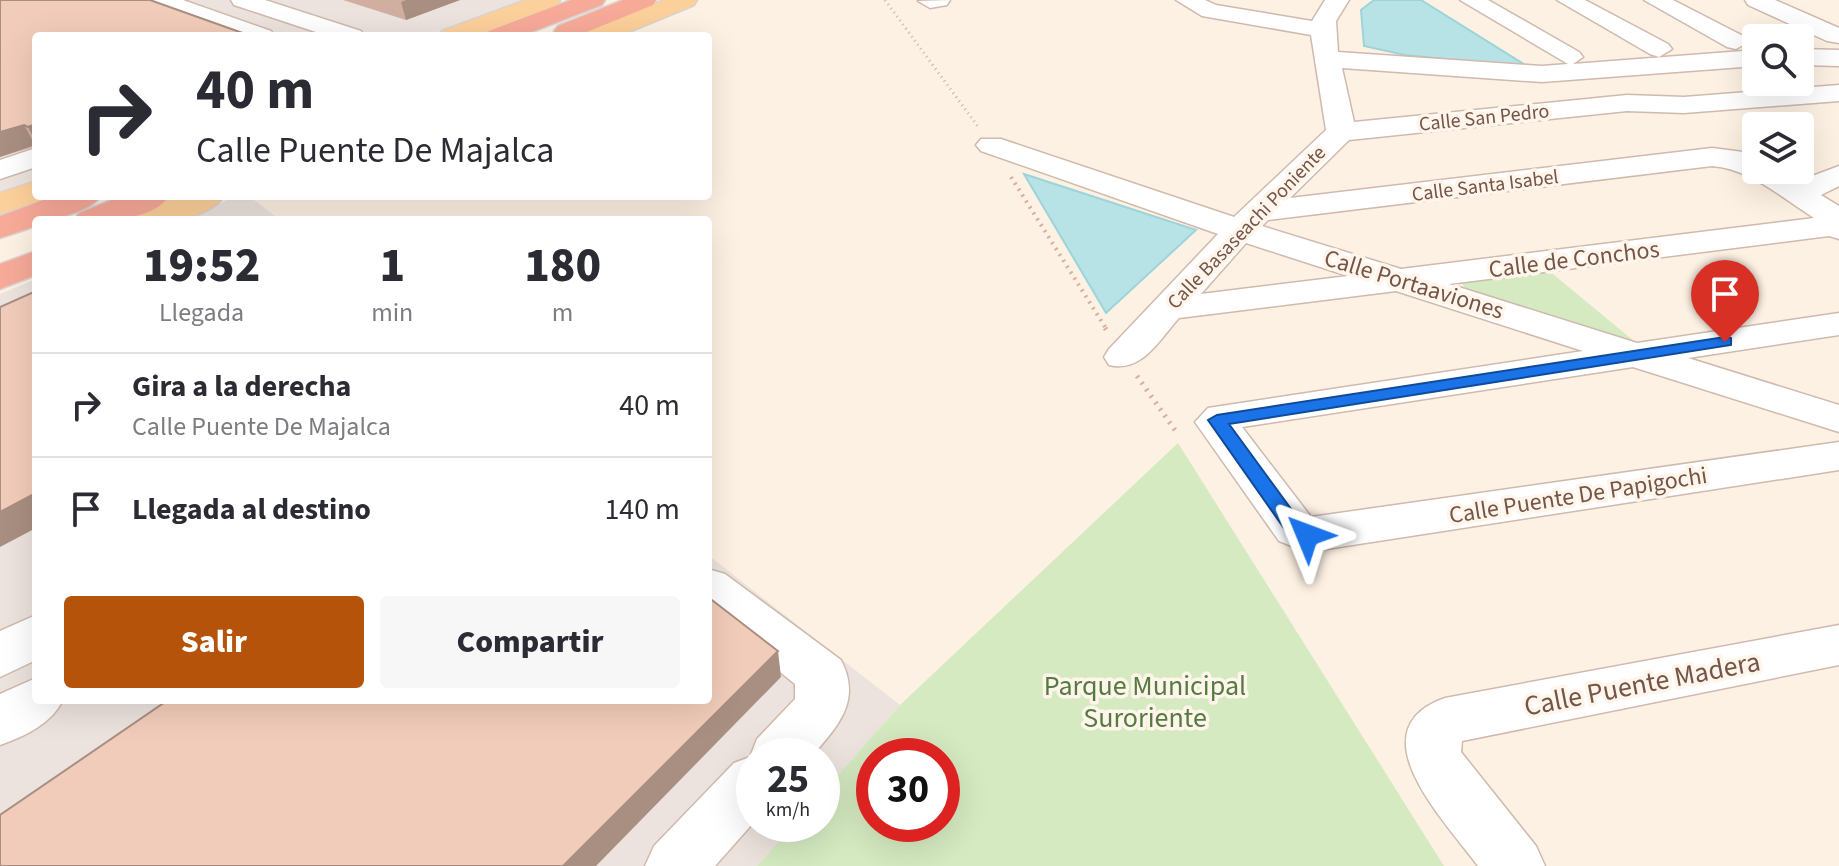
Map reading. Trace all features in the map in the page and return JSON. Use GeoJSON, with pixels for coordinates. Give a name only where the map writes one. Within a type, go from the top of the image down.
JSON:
{"type":"FeatureCollection","features":[{"type":"Feature","properties":{"kind":"highway"},"geometry":{"type":"LineString","coordinates":[[509,32],[593,0]]}},
{"type":"Feature","properties":{"kind":"highway"},"geometry":{"type":"LineString","coordinates":[[563,32],[644,0]]}},
{"type":"Feature","properties":{"kind":"highway"},"geometry":{"type":"LineString","coordinates":[[0,228],[74,200]]}},
{"type":"Feature","properties":{"kind":"highway"},"geometry":{"type":"LineString","coordinates":[[101,216],[142,200]]}},
{"type":"Feature","properties":{"kind":"highway"},"geometry":{"type":"LineString","coordinates":[[138,216],[174,200]]}},
{"type":"Feature","properties":{"kind":"highway"},"geometry":{"type":"LineString","coordinates":[[0,256],[32,244]]}},
{"type":"Feature","properties":{"kind":"main road"},"geometry":{"type":"LineString","coordinates":[[462,32],[548,0]]}},
{"type":"Feature","properties":{"kind":"main road"},"geometry":{"type":"LineString","coordinates":[[607,32],[685,0]]}},
{"type":"Feature","properties":{"kind":"main road"},"geometry":{"type":"LineString","coordinates":[[0,204],[32,192]]}},
{"type":"Feature","properties":{"kind":"main road"},"geometry":{"type":"LineString","coordinates":[[159,216],[197,200]]}},
{"type":"Feature","properties":{"kind":"main road"},"geometry":{"type":"LineString","coordinates":[[9,293],[32,268]]}},
{"type":"Feature","properties":{"kind":"street"},"geometry":{"type":"LineString","coordinates":[[242,0],[340,32]]}},
{"type":"Feature","properties":{"kind":"street"},"geometry":{"type":"LineString","coordinates":[[930,1],[939,0]]}},
{"type":"Feature","properties":{"kind":"street"},"geometry":{"type":"LineString","coordinates":[[1187,0],[1210,11],[1324,20],[1542,74],[1595,71],[1742,51]]}},
{"type":"Feature","properties":{"kind":"street"},"geometry":{"type":"LineString","coordinates":[[1471,0],[1570,57]]}},
{"type":"Feature","properties":{"kind":"street"},"geometry":{"type":"LineString","coordinates":[[1568,0],[1659,49]]}},
{"type":"Feature","properties":{"kind":"street"},"geometry":{"type":"LineString","coordinates":[[1655,0],[1742,48]]}},
{"type":"Feature","properties":{"kind":"street"},"geometry":{"type":"LineString","coordinates":[[1756,0],[1838,47]]}},
{"type":"Feature","properties":{"kind":"street"},"geometry":{"type":"LineString","coordinates":[[166,1],[251,32]]}},
{"type":"Feature","properties":{"kind":"street","name":"Calle Basaseachi Poniente"},"geometry":{"type":"LineString","coordinates":[[1123,357],[1249,221],[1340,132],[1324,20]]}},
{"type":"Feature","properties":{"kind":"street"},"geometry":{"type":"LineString","coordinates":[[1814,53],[1838,47]]}},
{"type":"Feature","properties":{"kind":"street"},"geometry":{"type":"LineString","coordinates":[[1595,71],[1712,157],[1742,160]]}},
{"type":"Feature","properties":{"kind":"street","name":"Calle San Pedro"},"geometry":{"type":"LineString","coordinates":[[1340,132],[1637,103],[1684,105],[1839,93]]}},
{"type":"Feature","properties":{"kind":"street","name":"Calle Portaaviones"},"geometry":{"type":"LineString","coordinates":[[991,145],[1249,221],[1408,281],[1839,419]]}},
{"type":"Feature","properties":{"kind":"street","name":"Calle Santa Isabel"},"geometry":{"type":"LineString","coordinates":[[1249,221],[1712,157]]}},
{"type":"Feature","properties":{"kind":"street"},"geometry":{"type":"LineString","coordinates":[[0,170],[32,158]]}},
{"type":"Feature","properties":{"kind":"street"},"geometry":{"type":"LineString","coordinates":[[1797,194],[1839,175]]}},
{"type":"Feature","properties":{"kind":"street"},"geometry":{"type":"LineString","coordinates":[[1781,184],[1836,218],[1836,228]]}},
{"type":"Feature","properties":{"kind":"street","name":"Calle de Conchos"},"geometry":{"type":"LineString","coordinates":[[1165,309],[1836,228]]}},
{"type":"Feature","properties":{"kind":"street"},"geometry":{"type":"LineString","coordinates":[[1197,427],[1839,324]]}},
{"type":"Feature","properties":{"kind":"street","name":"Calle Puente De Papigochi"},"geometry":{"type":"LineString","coordinates":[[1197,427],[1295,529],[1316,535],[1839,456]]}},
{"type":"Feature","properties":{"kind":"street"},"geometry":{"type":"LineString","coordinates":[[712,590],[822,675],[822,707],[794,738]]}},
{"type":"Feature","properties":{"kind":"street"},"geometry":{"type":"LineString","coordinates":[[0,656],[32,637]]}},
{"type":"Feature","properties":{"kind":"street","name":"Calle Puente Madera"},"geometry":{"type":"LineString","coordinates":[[1514,866],[1435,761],[1430,749],[1431,738],[1445,721],[1839,645]]}},
{"type":"Feature","properties":{"kind":"street"},"geometry":{"type":"LineString","coordinates":[[0,722],[32,702]]}},
{"type":"Feature","properties":{"kind":"street"},"geometry":{"type":"LineString","coordinates":[[676,866],[736,801]]}},
{"type":"Feature","properties":{"kind":"path"},"geometry":{"type":"LineString","coordinates":[[1123,357],[1197,427]]}},
{"type":"Feature","properties":{"kind":"shaded area"},"geometry":{"type":"Polygon","coordinates":[[[0,0],[524,0],[437,32],[32,32],[32,180],[0,192],[0,0]]]}},
{"type":"Feature","properties":{"kind":"shaded area"},"geometry":{"type":"Polygon","coordinates":[[[228,200],[254,200],[275,216],[189,216],[228,200]]]}},
{"type":"Feature","properties":{"kind":"shaded area"},"geometry":{"type":"Polygon","coordinates":[[[32,281],[32,704],[712,704],[712,558],[900,705],[871,738],[856,738],[856,755],[840,773],[840,738],[736,738],[736,842],[778,842],[757,866],[0,866],[0,294],[32,281]]]}},
{"type":"Feature","properties":{"kind":"green space"},"geometry":{"type":"Polygon","coordinates":[[[1548,270],[1640,346],[1466,291],[1461,281],[1548,270]]]}},
{"type":"Feature","properties":{"kind":"green space","name":"Parque Municipal Suroriente"},"geometry":{"type":"Polygon","coordinates":[[[1178,443],[1444,866],[757,866],[778,842],[840,842],[840,773],[856,755],[856,842],[960,842],[960,738],[871,738],[900,705],[1178,443]]]}},
{"type":"Feature","properties":{"kind":"water"},"geometry":{"type":"Polygon","coordinates":[[[1374,0],[1421,0],[1530,68],[1405,55],[1364,46],[1361,10],[1374,0]]]}},
{"type":"Feature","properties":{"kind":"water"},"geometry":{"type":"Polygon","coordinates":[[[1024,174],[1196,230],[1106,313],[1024,174]]]}},
{"type":"Feature","properties":{"kind":"building"},"geometry":{"type":"Polygon","coordinates":[[[0,0],[150,0],[240,32],[32,32],[32,126],[0,132],[0,0]]]}},
{"type":"Feature","properties":{"kind":"building"},"geometry":{"type":"Polygon","coordinates":[[[32,293],[32,495],[0,512],[0,307],[32,293]]]}},
{"type":"Feature","properties":{"kind":"building"},"geometry":{"type":"Polygon","coordinates":[[[712,600],[778,651],[563,866],[0,866],[0,815],[162,704],[712,704],[712,600]]]}},
{"type":"Feature","properties":{"kind":"route"},"geometry":{"type":"LineString","coordinates":[[1307,535],[1295,529],[1217,420],[1725,342]]}}]}
